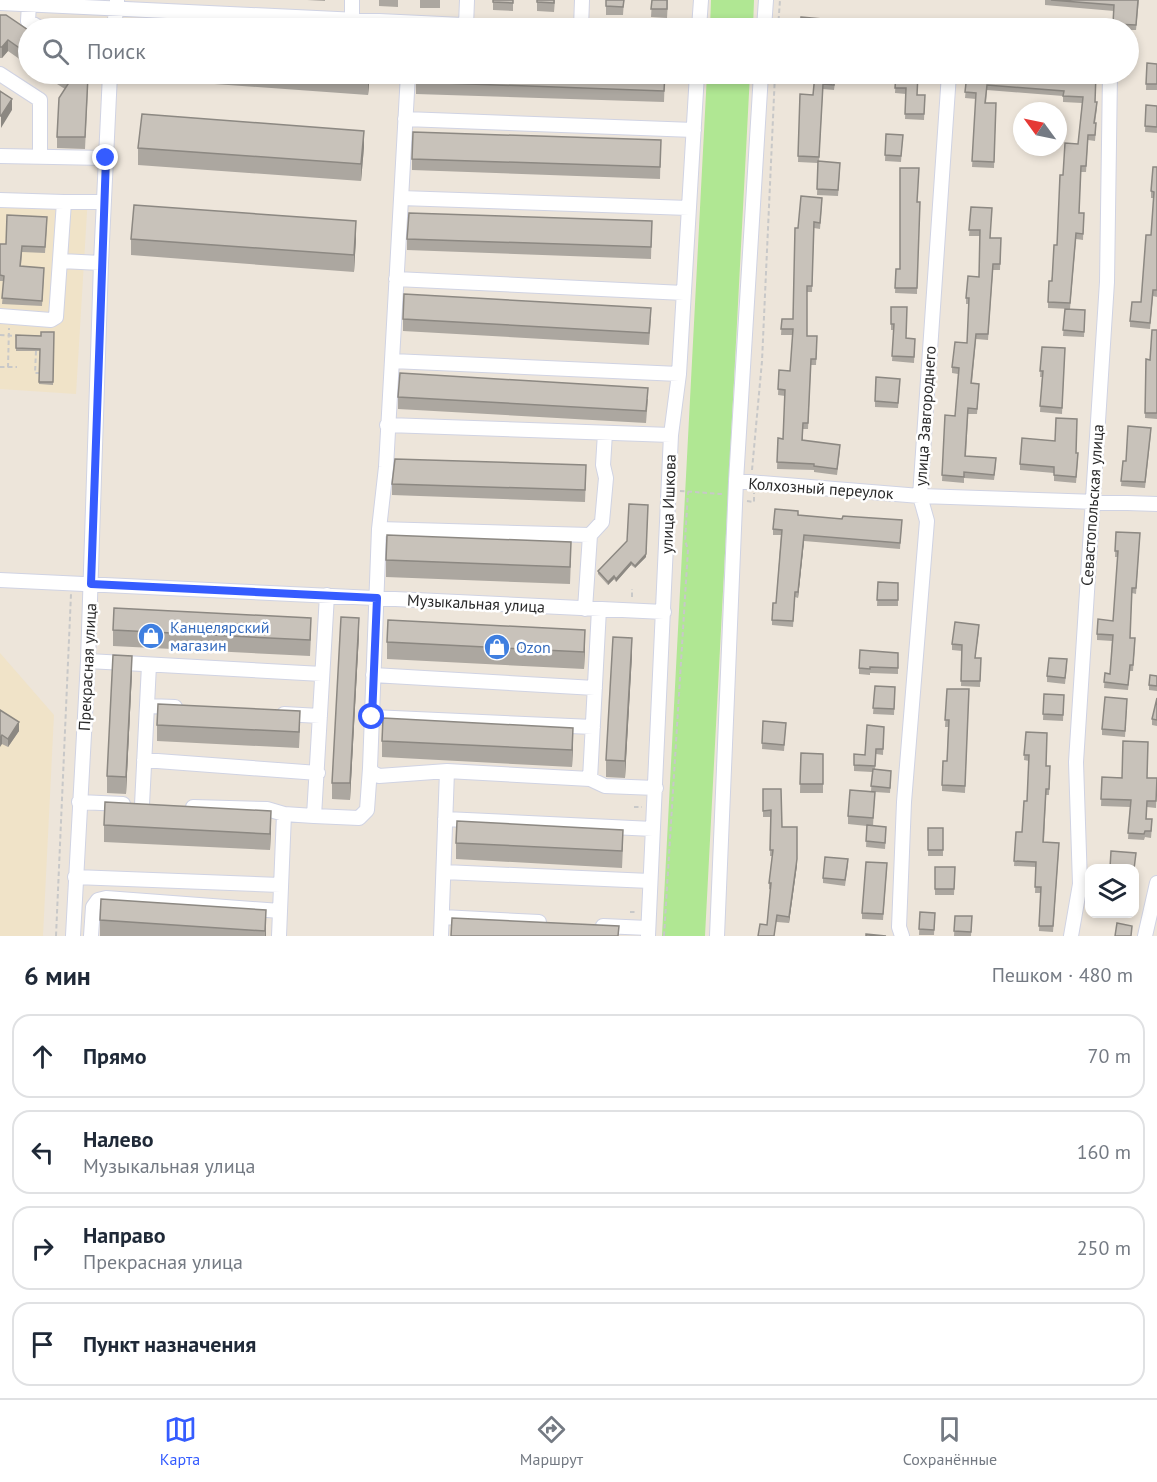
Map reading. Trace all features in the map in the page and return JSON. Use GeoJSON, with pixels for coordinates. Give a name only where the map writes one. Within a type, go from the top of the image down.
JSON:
{"type":"FeatureCollection","features":[{"type":"Feature","properties":{"kind":"street"},"geometry":{"type":"LineString","coordinates":[[351,18],[352,0]]}},
{"type":"Feature","properties":{"kind":"street"},"geometry":{"type":"LineString","coordinates":[[466,18],[467,0]]}},
{"type":"Feature","properties":{"kind":"street"},"geometry":{"type":"LineString","coordinates":[[581,18],[582,0]]}},
{"type":"Feature","properties":{"kind":"street"},"geometry":{"type":"LineString","coordinates":[[700,18],[701,0]]}},
{"type":"Feature","properties":{"kind":"street"},"geometry":{"type":"LineString","coordinates":[[765,18],[766,0]]}},
{"type":"Feature","properties":{"kind":"street"},"geometry":{"type":"LineString","coordinates":[[0,2],[238,7],[334,18]]}},
{"type":"Feature","properties":{"kind":"street"},"geometry":{"type":"LineString","coordinates":[[28,18],[29,4]]}},
{"type":"Feature","properties":{"kind":"street"},"geometry":{"type":"LineString","coordinates":[[0,74],[40,100],[40,156]]}},
{"type":"Feature","properties":{"kind":"street","name":"Прекрасная улица"},"geometry":{"type":"LineString","coordinates":[[73,936],[88,661],[101,263],[110,84]]}},
{"type":"Feature","properties":{"kind":"street"},"geometry":{"type":"LineString","coordinates":[[176,807],[267,809],[284,814],[359,818],[367,810],[379,529],[392,361],[407,84]]}},
{"type":"Feature","properties":{"kind":"street","name":"улица Ишкова"},"geometry":{"type":"LineString","coordinates":[[648,932],[671,435],[679,374],[696,84]]}},
{"type":"Feature","properties":{"kind":"street"},"geometry":{"type":"LineString","coordinates":[[717,936],[734,488],[760,84]]}},
{"type":"Feature","properties":{"kind":"street","name":"улица Завгороднего"},"geometry":{"type":"LineString","coordinates":[[902,936],[899,927],[904,802],[927,521],[920,496],[948,84]]}},
{"type":"Feature","properties":{"kind":"street","name":"Севастопольская улица"},"geometry":{"type":"LineString","coordinates":[[1071,936],[1080,884],[1076,762],[1107,282],[1110,84]]}},
{"type":"Feature","properties":{"kind":"street"},"geometry":{"type":"LineString","coordinates":[[405,119],[694,130]]}},
{"type":"Feature","properties":{"kind":"street"},"geometry":{"type":"LineString","coordinates":[[0,156],[106,158]]}},
{"type":"Feature","properties":{"kind":"street"},"geometry":{"type":"LineString","coordinates":[[401,198],[689,208]]}},
{"type":"Feature","properties":{"kind":"street"},"geometry":{"type":"LineString","coordinates":[[0,200],[104,202]]}},
{"type":"Feature","properties":{"kind":"street"},"geometry":{"type":"LineString","coordinates":[[5,319],[51,320],[56,317],[63,202]]}},
{"type":"Feature","properties":{"kind":"street"},"geometry":{"type":"LineString","coordinates":[[61,261],[101,263]]}},
{"type":"Feature","properties":{"kind":"street"},"geometry":{"type":"LineString","coordinates":[[396,279],[684,293]]}},
{"type":"Feature","properties":{"kind":"street"},"geometry":{"type":"LineString","coordinates":[[392,361],[679,374]]}},
{"type":"Feature","properties":{"kind":"street"},"geometry":{"type":"LineString","coordinates":[[387,425],[671,435]]}},
{"type":"Feature","properties":{"kind":"street"},"geometry":{"type":"LineString","coordinates":[[590,779],[595,688],[590,535],[602,522],[606,478],[603,465],[605,433]]}},
{"type":"Feature","properties":{"kind":"street","name":"Колхозный переулок"},"geometry":{"type":"LineString","coordinates":[[734,488],[753,483],[920,496],[1157,504]]}},
{"type":"Feature","properties":{"kind":"street"},"geometry":{"type":"LineString","coordinates":[[379,529],[590,535]]}},
{"type":"Feature","properties":{"kind":"street","name":"Музыкальная улица"},"geometry":{"type":"LineString","coordinates":[[0,580],[664,612]]}},
{"type":"Feature","properties":{"kind":"street"},"geometry":{"type":"LineString","coordinates":[[314,816],[327,595]]}},
{"type":"Feature","properties":{"kind":"street"},"geometry":{"type":"LineString","coordinates":[[88,661],[322,674]]}},
{"type":"Feature","properties":{"kind":"street"},"geometry":{"type":"LineString","coordinates":[[79,802],[147,806],[144,760],[149,665]]}},
{"type":"Feature","properties":{"kind":"street"},"geometry":{"type":"LineString","coordinates":[[373,675],[595,688]]}},
{"type":"Feature","properties":{"kind":"street"},"geometry":{"type":"LineString","coordinates":[[147,706],[193,708]]}},
{"type":"Feature","properties":{"kind":"street"},"geometry":{"type":"LineString","coordinates":[[274,713],[320,716]]}},
{"type":"Feature","properties":{"kind":"street"},"geometry":{"type":"LineString","coordinates":[[372,717],[593,727]]}},
{"type":"Feature","properties":{"kind":"street"},"geometry":{"type":"LineString","coordinates":[[144,760],[318,773]]}},
{"type":"Feature","properties":{"kind":"street"},"geometry":{"type":"LineString","coordinates":[[370,768],[379,776],[447,771],[590,779],[605,786],[656,788]]}},
{"type":"Feature","properties":{"kind":"street"},"geometry":{"type":"LineString","coordinates":[[441,936],[447,771]]}},
{"type":"Feature","properties":{"kind":"street"},"geometry":{"type":"LineString","coordinates":[[279,936],[284,814]]}},
{"type":"Feature","properties":{"kind":"street"},"geometry":{"type":"LineString","coordinates":[[445,819],[653,829]]}},
{"type":"Feature","properties":{"kind":"street"},"geometry":{"type":"LineString","coordinates":[[444,872],[650,881]]}},
{"type":"Feature","properties":{"kind":"street"},"geometry":{"type":"LineString","coordinates":[[75,877],[280,885]]}},
{"type":"Feature","properties":{"kind":"street"},"geometry":{"type":"LineString","coordinates":[[1145,936],[1157,883]]}},
{"type":"Feature","properties":{"kind":"street"},"geometry":{"type":"LineString","coordinates":[[91,936],[93,908],[98,900],[106,898],[280,911]]}},
{"type":"Feature","properties":{"kind":"street"},"geometry":{"type":"LineString","coordinates":[[442,917],[547,923]]}},
{"type":"Feature","properties":{"kind":"street"},"geometry":{"type":"LineString","coordinates":[[594,925],[648,932]]}},
{"type":"Feature","properties":{"kind":"path"},"geometry":{"type":"LineString","coordinates":[[779,18],[780,0]]}},
{"type":"Feature","properties":{"kind":"path"},"geometry":{"type":"LineString","coordinates":[[743,501],[754,502],[751,478],[761,372],[775,84]]}},
{"type":"Feature","properties":{"kind":"path"},"geometry":{"type":"LineString","coordinates":[[5,319],[9,335],[8,367]]}},
{"type":"Feature","properties":{"kind":"path"},"geometry":{"type":"LineString","coordinates":[[0,335],[21,336]]}},
{"type":"Feature","properties":{"kind":"path"},"geometry":{"type":"LineString","coordinates":[[43,351],[36,351],[35,372],[48,373]]}},
{"type":"Feature","properties":{"kind":"path"},"geometry":{"type":"LineString","coordinates":[[0,367],[17,367]]}},
{"type":"Feature","properties":{"kind":"path"},"geometry":{"type":"LineString","coordinates":[[664,936],[688,549],[685,541],[688,492],[734,488]]}},
{"type":"Feature","properties":{"kind":"path"},"geometry":{"type":"LineString","coordinates":[[56,936],[72,584]]}},
{"type":"Feature","properties":{"kind":"shaded area"},"geometry":{"type":"Polygon","coordinates":[[[0,192],[88,196],[76,394],[0,389],[0,192]]]}},
{"type":"Feature","properties":{"kind":"shaded area"},"geometry":{"type":"Polygon","coordinates":[[[0,653],[54,715],[43,936],[0,936],[0,653]]]}},
{"type":"Feature","properties":{"kind":"green space"},"geometry":{"type":"Polygon","coordinates":[[[711,0],[754,0],[753,18],[710,18],[711,0]]]}},
{"type":"Feature","properties":{"kind":"green space"},"geometry":{"type":"Polygon","coordinates":[[[706,84],[749,84],[705,936],[662,936],[706,84]]]}},
{"type":"Feature","properties":{"kind":"building"},"geometry":{"type":"Polygon","coordinates":[[[493,0],[513,0],[513,3],[493,2],[493,0]]]}},
{"type":"Feature","properties":{"kind":"building"},"geometry":{"type":"Polygon","coordinates":[[[537,0],[554,0],[554,3],[537,2],[537,0]]]}},
{"type":"Feature","properties":{"kind":"building"},"geometry":{"type":"Polygon","coordinates":[[[606,0],[624,0],[623,7],[606,6],[606,0]]]}},
{"type":"Feature","properties":{"kind":"building"},"geometry":{"type":"Polygon","coordinates":[[[652,0],[667,0],[667,9],[651,9],[652,0]]]}},
{"type":"Feature","properties":{"kind":"building"},"geometry":{"type":"Polygon","coordinates":[[[1051,0],[1138,0],[1137,18],[1113,18],[1114,5],[1051,0]]]}},
{"type":"Feature","properties":{"kind":"building"},"geometry":{"type":"Polygon","coordinates":[[[0,15],[6,15],[18,23],[18,47],[8,40],[0,47],[0,15]]]}},
{"type":"Feature","properties":{"kind":"building"},"geometry":{"type":"Polygon","coordinates":[[[1147,63],[1157,64],[1157,84],[1146,84],[1147,63]]]}},
{"type":"Feature","properties":{"kind":"building"},"geometry":{"type":"Polygon","coordinates":[[[68,84],[88,84],[85,137],[57,137],[59,98],[68,84]]]}},
{"type":"Feature","properties":{"kind":"building"},"geometry":{"type":"Polygon","coordinates":[[[471,84],[664,84],[664,91],[471,84]]]}},
{"type":"Feature","properties":{"kind":"building"},"geometry":{"type":"Polygon","coordinates":[[[814,84],[823,84],[819,157],[798,156],[800,94],[813,95],[814,84]]]}},
{"type":"Feature","properties":{"kind":"building"},"geometry":{"type":"Polygon","coordinates":[[[895,84],[918,84],[917,95],[925,95],[924,114],[905,114],[906,88],[895,88],[895,84]]]}},
{"type":"Feature","properties":{"kind":"building"},"geometry":{"type":"Polygon","coordinates":[[[966,84],[1096,84],[1095,135],[1088,135],[1086,166],[1081,166],[1079,213],[1084,213],[1083,234],[1076,233],[1070,303],[1048,302],[1049,281],[1052,281],[1054,245],[1057,245],[1060,175],[1063,175],[1067,143],[1078,144],[1083,97],[1063,96],[1064,91],[987,85],[985,103],[996,103],[994,162],[972,161],[976,93],[965,92],[966,84]]]}},
{"type":"Feature","properties":{"kind":"building"},"geometry":{"type":"Polygon","coordinates":[[[0,91],[12,99],[1,116],[0,116],[0,91]]]}},
{"type":"Feature","properties":{"kind":"building"},"geometry":{"type":"Polygon","coordinates":[[[1146,105],[1157,106],[1157,127],[1145,126],[1146,105]]]}},
{"type":"Feature","properties":{"kind":"building"},"geometry":{"type":"Polygon","coordinates":[[[142,114],[364,131],[361,164],[138,148],[142,114]]]}},
{"type":"Feature","properties":{"kind":"building"},"geometry":{"type":"Polygon","coordinates":[[[413,132],[661,140],[660,167],[412,159],[413,132]]]}},
{"type":"Feature","properties":{"kind":"building"},"geometry":{"type":"Polygon","coordinates":[[[886,134],[903,135],[901,156],[885,155],[886,134]]]}},
{"type":"Feature","properties":{"kind":"building"},"geometry":{"type":"Polygon","coordinates":[[[818,161],[840,163],[838,190],[817,189],[818,161]]]}},
{"type":"Feature","properties":{"kind":"building"},"geometry":{"type":"Polygon","coordinates":[[[1153,167],[1157,167],[1157,290],[1153,290],[1150,323],[1130,321],[1132,302],[1141,302],[1146,235],[1151,235],[1153,167]]]}},
{"type":"Feature","properties":{"kind":"building"},"geometry":{"type":"Polygon","coordinates":[[[900,168],[919,168],[917,288],[895,288],[896,269],[900,269],[900,168]]]}},
{"type":"Feature","properties":{"kind":"building"},"geometry":{"type":"Polygon","coordinates":[[[801,196],[822,198],[820,223],[814,222],[812,286],[807,286],[807,336],[817,336],[816,359],[811,359],[808,423],[803,423],[802,440],[840,445],[837,469],[814,466],[814,464],[777,462],[778,438],[783,439],[785,390],[778,389],[779,370],[790,371],[793,329],[781,329],[782,319],[793,319],[795,228],[798,228],[801,196]]]}},
{"type":"Feature","properties":{"kind":"building"},"geometry":{"type":"Polygon","coordinates":[[[134,205],[356,221],[354,255],[131,239],[134,205]]]}},
{"type":"Feature","properties":{"kind":"building"},"geometry":{"type":"Polygon","coordinates":[[[971,207],[992,208],[990,238],[1001,238],[1000,264],[993,264],[988,334],[976,334],[971,383],[979,384],[977,409],[968,408],[965,456],[996,458],[994,475],[964,472],[964,477],[942,475],[945,415],[955,416],[959,368],[952,367],[955,342],[967,343],[968,276],[979,277],[980,230],[969,230],[971,207]]]}},
{"type":"Feature","properties":{"kind":"building"},"geometry":{"type":"Polygon","coordinates":[[[409,213],[652,221],[651,247],[407,239],[409,213]]]}},
{"type":"Feature","properties":{"kind":"building"},"geometry":{"type":"Polygon","coordinates":[[[7,215],[47,217],[45,247],[22,246],[20,266],[44,268],[42,301],[2,298],[4,276],[0,275],[0,244],[6,244],[7,215]]]}},
{"type":"Feature","properties":{"kind":"building"},"geometry":{"type":"Polygon","coordinates":[[[404,294],[651,308],[649,333],[403,319],[404,294]]]}},
{"type":"Feature","properties":{"kind":"building"},"geometry":{"type":"Polygon","coordinates":[[[891,307],[907,307],[906,338],[915,339],[914,357],[892,356],[894,324],[891,324],[891,307]]]}},
{"type":"Feature","properties":{"kind":"building"},"geometry":{"type":"Polygon","coordinates":[[[1065,309],[1085,310],[1084,332],[1063,330],[1065,309]]]}},
{"type":"Feature","properties":{"kind":"building"},"geometry":{"type":"Polygon","coordinates":[[[1152,330],[1157,330],[1157,413],[1145,413],[1146,359],[1150,360],[1152,330]]]}},
{"type":"Feature","properties":{"kind":"building"},"geometry":{"type":"Polygon","coordinates":[[[41,332],[54,332],[53,382],[39,382],[40,349],[16,348],[16,335],[41,336],[41,332]]]}},
{"type":"Feature","properties":{"kind":"building"},"geometry":{"type":"Polygon","coordinates":[[[1042,347],[1065,348],[1062,408],[1040,406],[1043,371],[1040,371],[1042,347]]]}},
{"type":"Feature","properties":{"kind":"building"},"geometry":{"type":"Polygon","coordinates":[[[400,373],[648,388],[646,411],[398,397],[400,373]]]}},
{"type":"Feature","properties":{"kind":"building"},"geometry":{"type":"Polygon","coordinates":[[[876,377],[900,379],[898,403],[875,401],[876,377]]]}},
{"type":"Feature","properties":{"kind":"building"},"geometry":{"type":"Polygon","coordinates":[[[1056,418],[1077,419],[1076,477],[1054,475],[1054,467],[1020,464],[1022,438],[1055,441],[1056,418]]]}},
{"type":"Feature","properties":{"kind":"building"},"geometry":{"type":"Polygon","coordinates":[[[1128,426],[1151,428],[1145,482],[1121,481],[1123,461],[1126,461],[1128,426]]]}},
{"type":"Feature","properties":{"kind":"building"},"geometry":{"type":"Polygon","coordinates":[[[395,459],[586,465],[585,490],[392,484],[395,459]]]}},
{"type":"Feature","properties":{"kind":"building"},"geometry":{"type":"Polygon","coordinates":[[[629,504],[648,505],[646,554],[635,566],[631,562],[616,579],[614,576],[608,582],[598,571],[627,541],[629,504]]]}},
{"type":"Feature","properties":{"kind":"building"},"geometry":{"type":"Polygon","coordinates":[[[775,509],[798,511],[798,515],[842,519],[843,516],[902,520],[900,543],[804,535],[793,621],[772,620],[773,603],[776,603],[782,530],[773,529],[775,509]]]}},
{"type":"Feature","properties":{"kind":"building"},"geometry":{"type":"Polygon","coordinates":[[[1116,532],[1140,533],[1136,588],[1132,588],[1130,638],[1135,638],[1133,665],[1130,665],[1128,685],[1104,682],[1105,673],[1110,674],[1113,635],[1097,634],[1098,619],[1113,621],[1118,551],[1115,551],[1116,532]]]}},
{"type":"Feature","properties":{"kind":"building"},"geometry":{"type":"Polygon","coordinates":[[[387,535],[571,542],[570,567],[386,560],[387,535]]]}},
{"type":"Feature","properties":{"kind":"building"},"geometry":{"type":"Polygon","coordinates":[[[878,582],[898,583],[898,600],[877,600],[878,582]]]}},
{"type":"Feature","properties":{"kind":"building"},"geometry":{"type":"Polygon","coordinates":[[[114,608],[311,618],[310,640],[113,630],[114,608]]]}},
{"type":"Feature","properties":{"kind":"building"},"geometry":{"type":"Polygon","coordinates":[[[341,617],[359,618],[350,783],[332,783],[341,617]]]}},
{"type":"Feature","properties":{"kind":"building"},"geometry":{"type":"Polygon","coordinates":[[[388,620],[585,630],[584,652],[387,642],[388,620]]]}},
{"type":"Feature","properties":{"kind":"building"},"geometry":{"type":"Polygon","coordinates":[[[955,622],[979,625],[975,658],[981,658],[980,681],[961,681],[962,645],[952,644],[955,622]]]}},
{"type":"Feature","properties":{"kind":"building"},"geometry":{"type":"Polygon","coordinates":[[[613,637],[632,638],[625,761],[606,760],[613,637]]]}},
{"type":"Feature","properties":{"kind":"building"},"geometry":{"type":"Polygon","coordinates":[[[860,650],[898,653],[898,668],[859,668],[860,650]]]}},
{"type":"Feature","properties":{"kind":"building"},"geometry":{"type":"Polygon","coordinates":[[[113,655],[132,656],[126,777],[107,776],[113,655]]]}},
{"type":"Feature","properties":{"kind":"building"},"geometry":{"type":"Polygon","coordinates":[[[1049,658],[1067,659],[1065,678],[1047,676],[1049,658]]]}},
{"type":"Feature","properties":{"kind":"building"},"geometry":{"type":"Polygon","coordinates":[[[1150,675],[1157,676],[1157,686],[1149,685],[1150,675]]]}},
{"type":"Feature","properties":{"kind":"building"},"geometry":{"type":"Polygon","coordinates":[[[875,686],[895,687],[894,709],[873,708],[875,686]]]}},
{"type":"Feature","properties":{"kind":"building"},"geometry":{"type":"Polygon","coordinates":[[[947,689],[969,689],[965,786],[942,785],[943,761],[947,761],[949,720],[945,720],[947,689]]]}},
{"type":"Feature","properties":{"kind":"building"},"geometry":{"type":"Polygon","coordinates":[[[1044,694],[1064,695],[1063,715],[1043,714],[1044,694]]]}},
{"type":"Feature","properties":{"kind":"building"},"geometry":{"type":"Polygon","coordinates":[[[1105,697],[1127,699],[1125,731],[1102,729],[1105,697]]]}},
{"type":"Feature","properties":{"kind":"building"},"geometry":{"type":"Polygon","coordinates":[[[1157,698],[1157,720],[1152,719],[1157,698]]]}},
{"type":"Feature","properties":{"kind":"building"},"geometry":{"type":"Polygon","coordinates":[[[158,704],[300,711],[299,732],[157,725],[158,704]]]}},
{"type":"Feature","properties":{"kind":"building"},"geometry":{"type":"Polygon","coordinates":[[[0,710],[19,722],[8,739],[2,735],[0,739],[0,710]]]}},
{"type":"Feature","properties":{"kind":"building"},"geometry":{"type":"Polygon","coordinates":[[[383,718],[573,728],[572,750],[382,741],[383,718]]]}},
{"type":"Feature","properties":{"kind":"building"},"geometry":{"type":"Polygon","coordinates":[[[763,721],[786,723],[784,745],[762,743],[763,721]]]}},
{"type":"Feature","properties":{"kind":"building"},"geometry":{"type":"Polygon","coordinates":[[[867,725],[884,727],[883,749],[876,749],[875,766],[854,765],[854,754],[865,755],[867,725]]]}},
{"type":"Feature","properties":{"kind":"building"},"geometry":{"type":"Polygon","coordinates":[[[1026,732],[1047,733],[1046,766],[1050,766],[1049,789],[1046,789],[1043,842],[1059,843],[1053,926],[1039,926],[1041,887],[1035,887],[1036,862],[1014,861],[1016,832],[1022,832],[1024,801],[1027,801],[1029,755],[1024,755],[1026,732]]]}},
{"type":"Feature","properties":{"kind":"building"},"geometry":{"type":"Polygon","coordinates":[[[1123,741],[1148,742],[1147,778],[1157,778],[1156,801],[1147,801],[1146,819],[1152,819],[1151,831],[1145,831],[1144,834],[1128,833],[1131,800],[1101,799],[1102,777],[1122,778],[1123,741]]]}},
{"type":"Feature","properties":{"kind":"building"},"geometry":{"type":"Polygon","coordinates":[[[801,753],[823,754],[823,784],[800,784],[801,753]]]}},
{"type":"Feature","properties":{"kind":"building"},"geometry":{"type":"Polygon","coordinates":[[[873,769],[891,771],[890,788],[871,786],[873,769]]]}},
{"type":"Feature","properties":{"kind":"building"},"geometry":{"type":"Polygon","coordinates":[[[763,789],[781,789],[782,827],[797,827],[797,859],[789,917],[777,915],[774,936],[758,936],[760,924],[767,925],[773,850],[770,850],[771,810],[763,811],[763,789]]]}},
{"type":"Feature","properties":{"kind":"building"},"geometry":{"type":"Polygon","coordinates":[[[850,790],[875,792],[873,818],[848,816],[850,790]]]}},
{"type":"Feature","properties":{"kind":"building"},"geometry":{"type":"Polygon","coordinates":[[[105,802],[271,811],[270,834],[104,825],[105,802]]]}},
{"type":"Feature","properties":{"kind":"building"},"geometry":{"type":"Polygon","coordinates":[[[457,821],[623,830],[622,851],[456,843],[457,821]]]}},
{"type":"Feature","properties":{"kind":"building"},"geometry":{"type":"Polygon","coordinates":[[[867,825],[886,827],[885,843],[866,841],[867,825]]]}},
{"type":"Feature","properties":{"kind":"building"},"geometry":{"type":"Polygon","coordinates":[[[928,828],[943,828],[943,850],[928,850],[928,828]]]}},
{"type":"Feature","properties":{"kind":"building"},"geometry":{"type":"Polygon","coordinates":[[[1111,851],[1136,853],[1135,864],[1110,864],[1111,851]]]}},
{"type":"Feature","properties":{"kind":"building"},"geometry":{"type":"Polygon","coordinates":[[[825,857],[848,859],[845,880],[823,878],[825,857]]]}},
{"type":"Feature","properties":{"kind":"building"},"geometry":{"type":"Polygon","coordinates":[[[866,862],[887,863],[883,914],[862,913],[866,862]]]}},
{"type":"Feature","properties":{"kind":"building"},"geometry":{"type":"Polygon","coordinates":[[[935,867],[955,867],[954,889],[935,889],[935,867]]]}},
{"type":"Feature","properties":{"kind":"building"},"geometry":{"type":"Polygon","coordinates":[[[101,899],[266,910],[265,931],[100,920],[101,899]]]}},
{"type":"Feature","properties":{"kind":"building"},"geometry":{"type":"Polygon","coordinates":[[[920,912],[935,913],[934,930],[919,929],[920,912]]]}},
{"type":"Feature","properties":{"kind":"building"},"geometry":{"type":"Polygon","coordinates":[[[955,916],[972,916],[971,932],[954,931],[955,916]]]}},
{"type":"Feature","properties":{"kind":"building"},"geometry":{"type":"Polygon","coordinates":[[[452,918],[619,926],[618,936],[451,936],[452,918]]]}},
{"type":"Feature","properties":{"kind":"building"},"geometry":{"type":"Polygon","coordinates":[[[1117,923],[1132,926],[1131,936],[1115,936],[1117,923]]]}},
{"type":"Feature","properties":{"kind":"place","name":"Канцелярский магазин"},"geometry":{"type":"Point","coordinates":[151,636]}},
{"type":"Feature","properties":{"kind":"place","name":"Ozon"},"geometry":{"type":"Point","coordinates":[497,647]}},
{"type":"Feature","properties":{"kind":"route"},"geometry":{"type":"LineString","coordinates":[[106,158],[91,584],[377,598],[372,717]]}}]}
